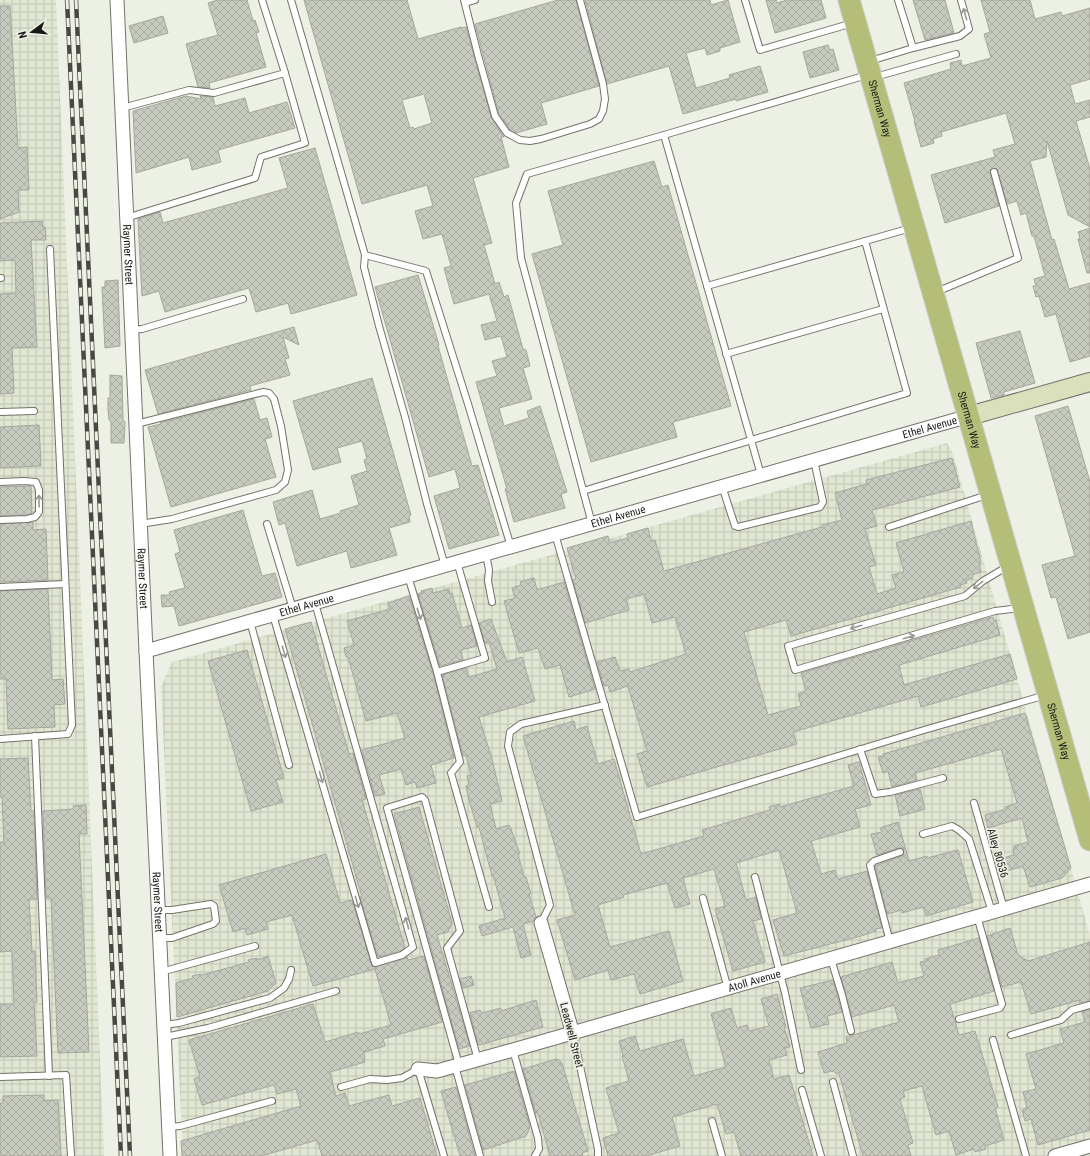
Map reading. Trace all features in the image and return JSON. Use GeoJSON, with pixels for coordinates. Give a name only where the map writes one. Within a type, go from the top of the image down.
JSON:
{"type":"FeatureCollection","features":[{"type":"Feature","properties":{"kind":"main road","name":"Sherman Way"},"geometry":{"type":"LineString","coordinates":[[849,0],[1090,840]]}},
{"type":"Feature","properties":{"kind":"street","name":"Raymer Street"},"geometry":{"type":"LineString","coordinates":[[117,0],[170,1156]]}},
{"type":"Feature","properties":{"kind":"street","name":"Ethel Avenue"},"geometry":{"type":"LineString","coordinates":[[146,651],[1090,382]]}},
{"type":"Feature","properties":{"kind":"street","name":"Atoll Avenue"},"geometry":{"type":"LineString","coordinates":[[418,1069],[437,1071],[457,1066],[573,1034],[1090,884]]}},
{"type":"Feature","properties":{"kind":"street","name":"Leadwell Street"},"geometry":{"type":"LineString","coordinates":[[541,923],[573,1034]]}},
{"type":"Feature","properties":{"kind":"street"},"geometry":{"type":"LineString","coordinates":[[1055,1156],[1090,1146]]}},
{"type":"Feature","properties":{"kind":"lane"},"geometry":{"type":"LineString","coordinates":[[126,218],[255,178],[260,157],[305,143],[262,0]]}},
{"type":"Feature","properties":{"kind":"lane"},"geometry":{"type":"LineString","coordinates":[[291,0],[364,255],[364,267],[427,504],[451,564],[485,658],[437,672]]}},
{"type":"Feature","properties":{"kind":"lane"},"geometry":{"type":"LineString","coordinates":[[475,0],[465,1],[495,116],[507,133],[520,140],[530,141],[590,124],[599,119],[603,111],[605,99],[603,84],[580,0]]}},
{"type":"Feature","properties":{"kind":"lane"},"geometry":{"type":"LineString","coordinates":[[745,0],[760,50],[856,22]]}},
{"type":"Feature","properties":{"kind":"lane"},"geometry":{"type":"LineString","coordinates":[[898,0],[913,48]]}},
{"type":"Feature","properties":{"kind":"lane"},"geometry":{"type":"LineString","coordinates":[[869,71],[913,48],[960,36],[969,29],[961,0]]}},
{"type":"Feature","properties":{"kind":"lane"},"geometry":{"type":"LineString","coordinates":[[592,524],[521,258],[516,203],[527,174],[664,135],[869,71],[956,54]]}},
{"type":"Feature","properties":{"kind":"lane"},"geometry":{"type":"LineString","coordinates":[[122,108],[189,90],[214,93],[285,73]]}},
{"type":"Feature","properties":{"kind":"lane"},"geometry":{"type":"LineString","coordinates":[[664,135],[760,476]]}},
{"type":"Feature","properties":{"kind":"lane"},"geometry":{"type":"LineString","coordinates":[[933,293],[1018,258],[994,172]]}},
{"type":"Feature","properties":{"kind":"lane"},"geometry":{"type":"LineString","coordinates":[[707,286],[914,227]]}},
{"type":"Feature","properties":{"kind":"lane"},"geometry":{"type":"LineString","coordinates":[[583,491],[907,393],[865,241]]}},
{"type":"Feature","properties":{"kind":"lane"},"geometry":{"type":"LineString","coordinates":[[0,739],[68,734],[72,725],[50,249]]}},
{"type":"Feature","properties":{"kind":"lane"},"geometry":{"type":"LineString","coordinates":[[364,255],[426,272],[511,547]]}},
{"type":"Feature","properties":{"kind":"lane"},"geometry":{"type":"LineString","coordinates":[[131,330],[142,329],[243,299]]}},
{"type":"Feature","properties":{"kind":"lane"},"geometry":{"type":"LineString","coordinates":[[726,354],[883,308]]}},
{"type":"Feature","properties":{"kind":"lane"},"geometry":{"type":"LineString","coordinates":[[136,424],[263,392],[269,393],[274,399],[281,426],[288,470],[285,482],[276,490],[172,519],[140,524]]}},
{"type":"Feature","properties":{"kind":"lane"},"geometry":{"type":"LineString","coordinates":[[0,412],[34,411]]}},
{"type":"Feature","properties":{"kind":"lane"},"geometry":{"type":"LineString","coordinates":[[722,486],[735,526],[738,527],[820,508],[823,502],[814,460]]}},
{"type":"Feature","properties":{"kind":"lane"},"geometry":{"type":"LineString","coordinates":[[0,482],[36,482],[39,490],[39,512],[35,517],[27,519],[0,520]]}},
{"type":"Feature","properties":{"kind":"lane"},"geometry":{"type":"LineString","coordinates":[[888,527],[991,494]]}},
{"type":"Feature","properties":{"kind":"lane"},"geometry":{"type":"LineString","coordinates":[[267,524],[293,609]]}},
{"type":"Feature","properties":{"kind":"lane"},"geometry":{"type":"LineString","coordinates":[[555,534],[637,817],[860,749],[1048,694]]}},
{"type":"Feature","properties":{"kind":"lane"},"geometry":{"type":"LineString","coordinates":[[486,554],[489,570],[488,581],[492,602]]}},
{"type":"Feature","properties":{"kind":"lane"},"geometry":{"type":"LineString","coordinates":[[1011,564],[983,581],[965,596],[788,646],[795,670],[995,611],[1024,608]]}},
{"type":"Feature","properties":{"kind":"lane"},"geometry":{"type":"LineString","coordinates":[[408,576],[437,672],[460,762],[451,773],[489,907]]}},
{"type":"Feature","properties":{"kind":"lane"},"geometry":{"type":"LineString","coordinates":[[0,587],[65,584]]}},
{"type":"Feature","properties":{"kind":"lane"},"geometry":{"type":"LineString","coordinates":[[274,615],[375,963],[402,955],[414,947],[315,603]]}},
{"type":"Feature","properties":{"kind":"lane"},"geometry":{"type":"LineString","coordinates":[[250,621],[289,765]]}},
{"type":"Feature","properties":{"kind":"lane"},"geometry":{"type":"LineString","coordinates":[[541,923],[550,906],[508,746],[510,732],[521,724],[605,704]]}},
{"type":"Feature","properties":{"kind":"lane"},"geometry":{"type":"LineString","coordinates":[[35,736],[49,1076]]}},
{"type":"Feature","properties":{"kind":"lane"},"geometry":{"type":"LineString","coordinates":[[860,749],[875,794],[890,792],[943,778]]}},
{"type":"Feature","properties":{"kind":"lane"},"geometry":{"type":"LineString","coordinates":[[478,1060],[447,948],[460,931],[425,800],[422,797],[387,808],[480,1156]]}},
{"type":"Feature","properties":{"kind":"lane","name":"Alley 80536"},"geometry":{"type":"LineString","coordinates":[[974,802],[998,911]]}},
{"type":"Feature","properties":{"kind":"lane"},"geometry":{"type":"LineString","coordinates":[[923,834],[952,826],[969,839],[998,911]]}},
{"type":"Feature","properties":{"kind":"lane"},"geometry":{"type":"LineString","coordinates":[[890,942],[870,865],[874,861],[900,852]]}},
{"type":"Feature","properties":{"kind":"lane"},"geometry":{"type":"LineString","coordinates":[[755,877],[785,993],[801,1070]]}},
{"type":"Feature","properties":{"kind":"lane"},"geometry":{"type":"LineString","coordinates":[[703,898],[728,989]]}},
{"type":"Feature","properties":{"kind":"lane"},"geometry":{"type":"LineString","coordinates":[[158,910],[211,904],[214,906],[216,918],[216,921],[213,924],[172,938],[160,938]]}},
{"type":"Feature","properties":{"kind":"lane"},"geometry":{"type":"LineString","coordinates":[[959,1019],[1000,1008],[1002,1004],[977,916]]}},
{"type":"Feature","properties":{"kind":"lane"},"geometry":{"type":"LineString","coordinates":[[161,972],[255,946]]}},
{"type":"Feature","properties":{"kind":"lane"},"geometry":{"type":"LineString","coordinates":[[831,959],[851,1030]]}},
{"type":"Feature","properties":{"kind":"lane"},"geometry":{"type":"LineString","coordinates":[[164,1031],[189,1020],[270,998],[284,988],[289,979],[291,970]]}},
{"type":"Feature","properties":{"kind":"lane"},"geometry":{"type":"LineString","coordinates":[[164,1031],[208,1028],[336,991]]}},
{"type":"Feature","properties":{"kind":"lane"},"geometry":{"type":"LineString","coordinates":[[1011,1035],[1061,1020],[1072,1010],[1090,1005]]}},
{"type":"Feature","properties":{"kind":"lane","name":"Leadwell Street"},"geometry":{"type":"LineString","coordinates":[[573,1034],[598,1153]]}},
{"type":"Feature","properties":{"kind":"lane"},"geometry":{"type":"LineString","coordinates":[[993,1040],[1026,1156]]}},
{"type":"Feature","properties":{"kind":"lane"},"geometry":{"type":"LineString","coordinates":[[513,1050],[538,1138],[539,1149],[535,1156]]}},
{"type":"Feature","properties":{"kind":"lane"},"geometry":{"type":"LineString","coordinates":[[341,1087],[370,1079],[387,1080],[402,1078],[418,1069],[444,1156]]}},
{"type":"Feature","properties":{"kind":"lane"},"geometry":{"type":"LineString","coordinates":[[0,1077],[66,1075],[71,1156]]}},
{"type":"Feature","properties":{"kind":"lane"},"geometry":{"type":"LineString","coordinates":[[832,1082],[853,1156]]}},
{"type":"Feature","properties":{"kind":"lane"},"geometry":{"type":"LineString","coordinates":[[802,1090],[821,1156]]}},
{"type":"Feature","properties":{"kind":"lane"},"geometry":{"type":"LineString","coordinates":[[169,1127],[180,1126],[272,1101]]}},
{"type":"Feature","properties":{"kind":"lane"},"geometry":{"type":"LineString","coordinates":[[712,1121],[722,1156]]}},
{"type":"Feature","properties":{"kind":"shaded area"},"geometry":{"type":"Polygon","coordinates":[[[0,0],[56,0],[104,1156],[0,1156],[0,0]]]}},
{"type":"Feature","properties":{"kind":"shaded area"},"geometry":{"type":"Polygon","coordinates":[[[947,443],[953,454],[1090,935],[1090,1156],[183,1156],[161,687],[172,662],[947,443]]]}},
{"type":"Feature","properties":{"kind":"building"},"geometry":{"type":"Polygon","coordinates":[[[218,0],[247,0],[253,21],[255,20],[259,32],[256,33],[266,67],[209,83],[210,88],[198,87],[186,44],[218,35],[208,3],[218,0]]]}},
{"type":"Feature","properties":{"kind":"building"},"geometry":{"type":"Polygon","coordinates":[[[304,0],[407,0],[418,39],[461,27],[466,27],[491,117],[504,137],[501,137],[509,167],[473,178],[492,243],[484,245],[495,284],[499,282],[504,297],[508,295],[523,349],[526,350],[530,366],[523,368],[532,399],[499,408],[504,426],[529,418],[527,411],[540,406],[567,492],[561,494],[565,508],[514,522],[505,489],[507,489],[476,382],[497,376],[492,361],[507,357],[501,336],[485,340],[481,325],[497,321],[489,294],[454,304],[444,268],[451,266],[442,234],[423,239],[415,211],[433,206],[427,185],[362,204],[304,0]],[[424,94],[402,100],[410,128],[413,127],[414,129],[432,123],[424,94]]]}},
{"type":"Feature","properties":{"kind":"building"},"geometry":{"type":"Polygon","coordinates":[[[558,0],[576,0],[599,86],[541,103],[547,124],[516,133],[510,130],[499,114],[475,24],[558,0]]]}},
{"type":"Feature","properties":{"kind":"building"},"geometry":{"type":"Polygon","coordinates":[[[585,0],[710,0],[711,5],[728,0],[740,42],[720,48],[720,51],[707,55],[705,48],[686,53],[696,88],[730,78],[729,75],[760,66],[768,92],[736,101],[736,99],[683,114],[669,66],[607,84],[585,0]]]}},
{"type":"Feature","properties":{"kind":"building"},"geometry":{"type":"Polygon","coordinates":[[[766,0],[776,0],[777,3],[787,0],[821,0],[826,18],[775,33],[766,0]]]}},
{"type":"Feature","properties":{"kind":"building"},"geometry":{"type":"Polygon","coordinates":[[[913,0],[945,0],[954,33],[925,40],[913,0]]]}},
{"type":"Feature","properties":{"kind":"building"},"geometry":{"type":"Polygon","coordinates":[[[981,0],[1030,0],[1035,19],[1061,12],[1062,16],[1090,8],[1090,79],[1070,85],[1075,104],[1090,100],[1090,117],[1076,121],[1090,169],[1090,227],[1068,215],[1047,141],[1046,157],[1030,161],[1052,240],[1054,239],[1069,289],[1090,283],[1090,356],[1070,362],[1056,314],[1045,317],[1039,296],[1036,297],[1033,286],[1036,286],[1034,279],[1045,276],[1026,213],[1021,215],[1017,201],[1007,204],[997,169],[992,168],[990,173],[999,206],[945,223],[931,175],[995,157],[993,150],[1015,144],[1006,113],[941,132],[942,136],[933,139],[934,143],[921,147],[904,83],[951,69],[950,63],[961,60],[962,66],[991,58],[984,34],[990,32],[981,0]]]}},
{"type":"Feature","properties":{"kind":"building"},"geometry":{"type":"Polygon","coordinates":[[[0,6],[10,6],[18,148],[27,147],[29,190],[18,190],[19,212],[0,219],[0,6]]]}},
{"type":"Feature","properties":{"kind":"building"},"geometry":{"type":"Polygon","coordinates":[[[163,16],[168,33],[134,43],[129,26],[163,16]]]}},
{"type":"Feature","properties":{"kind":"building"},"geometry":{"type":"Polygon","coordinates":[[[828,45],[830,50],[833,49],[839,70],[810,78],[803,52],[828,45]]]}},
{"type":"Feature","properties":{"kind":"building"},"geometry":{"type":"Polygon","coordinates":[[[186,96],[201,99],[200,96],[213,97],[215,106],[245,98],[249,113],[287,102],[295,128],[218,150],[221,162],[192,170],[189,157],[136,173],[133,111],[186,96]]]}},
{"type":"Feature","properties":{"kind":"building"},"geometry":{"type":"Polygon","coordinates":[[[315,148],[357,295],[291,314],[288,303],[256,312],[249,288],[165,312],[159,291],[142,296],[138,219],[160,212],[163,223],[288,188],[279,158],[315,148]]]}},
{"type":"Feature","properties":{"kind":"building"},"geometry":{"type":"Polygon","coordinates":[[[654,161],[662,187],[668,185],[731,406],[673,422],[677,437],[591,462],[532,254],[563,245],[548,191],[654,161]]]}},
{"type":"Feature","properties":{"kind":"building"},"geometry":{"type":"Polygon","coordinates":[[[42,221],[43,227],[45,227],[46,240],[31,240],[37,347],[12,348],[14,393],[0,394],[0,294],[16,293],[15,260],[0,261],[0,223],[42,221]]]}},
{"type":"Feature","properties":{"kind":"building"},"geometry":{"type":"Polygon","coordinates":[[[1090,228],[1090,273],[1087,273],[1078,239],[1080,238],[1078,232],[1090,228]]]}},
{"type":"Feature","properties":{"kind":"building"},"geometry":{"type":"Polygon","coordinates":[[[418,275],[472,466],[478,465],[499,535],[449,549],[434,496],[460,488],[455,469],[429,477],[375,287],[418,275]]]}},
{"type":"Feature","properties":{"kind":"building"},"geometry":{"type":"Polygon","coordinates":[[[118,280],[120,346],[105,348],[102,287],[105,287],[105,281],[118,280]]]}},
{"type":"Feature","properties":{"kind":"building"},"geometry":{"type":"Polygon","coordinates":[[[294,327],[299,345],[283,337],[289,358],[285,359],[290,375],[250,386],[251,390],[158,414],[145,370],[294,327]]]}},
{"type":"Feature","properties":{"kind":"building"},"geometry":{"type":"Polygon","coordinates":[[[1020,331],[1035,383],[1004,392],[1004,395],[991,398],[976,343],[1020,331]]]}},
{"type":"Feature","properties":{"kind":"building"},"geometry":{"type":"Polygon","coordinates":[[[110,375],[122,376],[123,420],[125,422],[124,443],[111,443],[111,422],[109,420],[108,410],[108,398],[110,398],[110,375]]]}},
{"type":"Feature","properties":{"kind":"building"},"geometry":{"type":"Polygon","coordinates":[[[372,378],[411,515],[409,516],[410,522],[389,528],[397,555],[351,568],[347,551],[297,566],[285,523],[279,525],[273,502],[312,490],[320,519],[341,513],[340,511],[359,505],[351,476],[367,471],[364,460],[367,459],[362,441],[337,448],[341,462],[313,470],[293,401],[372,378]]]}},
{"type":"Feature","properties":{"kind":"building"},"geometry":{"type":"Polygon","coordinates":[[[254,399],[260,420],[267,418],[272,437],[265,439],[276,477],[171,507],[148,427],[254,399]]]}},
{"type":"Feature","properties":{"kind":"building"},"geometry":{"type":"Polygon","coordinates":[[[1068,406],[1090,482],[1090,632],[1068,639],[1056,597],[1051,598],[1042,565],[1075,556],[1035,416],[1068,406]]]}},
{"type":"Feature","properties":{"kind":"building"},"geometry":{"type":"Polygon","coordinates":[[[39,425],[41,466],[0,468],[0,427],[39,425]]]}},
{"type":"Feature","properties":{"kind":"building"},"geometry":{"type":"Polygon","coordinates":[[[952,458],[960,487],[872,510],[877,526],[865,529],[876,565],[869,567],[877,594],[896,588],[892,575],[904,572],[896,543],[971,521],[981,563],[979,563],[981,572],[972,575],[973,578],[966,580],[967,583],[960,585],[961,587],[791,636],[786,620],[744,632],[768,715],[801,706],[798,694],[806,691],[801,673],[993,617],[994,621],[996,620],[1000,635],[899,665],[904,685],[1010,654],[1017,679],[921,707],[918,696],[793,732],[797,744],[647,787],[637,754],[647,751],[628,686],[610,692],[608,685],[604,686],[597,662],[615,657],[620,671],[629,669],[630,672],[686,654],[675,617],[652,623],[644,594],[626,599],[629,610],[585,623],[573,580],[576,579],[567,548],[608,536],[610,543],[628,538],[627,534],[648,528],[651,541],[655,540],[664,571],[822,527],[822,525],[842,520],[835,493],[867,484],[866,480],[952,458]]]}},
{"type":"Feature","properties":{"kind":"building"},"geometry":{"type":"Polygon","coordinates":[[[31,486],[32,513],[26,515],[0,516],[0,487],[31,486]]]}},
{"type":"Feature","properties":{"kind":"building"},"geometry":{"type":"Polygon","coordinates":[[[243,510],[262,576],[275,573],[282,597],[179,626],[174,606],[162,607],[161,595],[170,595],[169,592],[185,588],[175,554],[180,552],[174,530],[243,510]]]}},
{"type":"Feature","properties":{"kind":"building"},"geometry":{"type":"Polygon","coordinates":[[[33,522],[33,530],[46,529],[48,580],[0,582],[0,524],[33,522]]]}},
{"type":"Feature","properties":{"kind":"building"},"geometry":{"type":"Polygon","coordinates":[[[534,578],[537,590],[564,582],[595,689],[569,697],[560,665],[545,669],[538,648],[519,653],[504,601],[515,598],[512,588],[521,585],[520,582],[534,578]]]}},
{"type":"Feature","properties":{"kind":"building"},"geometry":{"type":"Polygon","coordinates":[[[432,588],[433,593],[449,589],[450,594],[452,593],[462,628],[471,625],[477,646],[461,650],[463,660],[440,666],[418,594],[422,593],[421,591],[432,588]]]}},
{"type":"Feature","properties":{"kind":"building"},"geometry":{"type":"Polygon","coordinates":[[[48,589],[52,680],[63,679],[65,704],[54,705],[55,727],[8,729],[6,679],[0,679],[0,591],[48,589]]]}},
{"type":"Feature","properties":{"kind":"building"},"geometry":{"type":"Polygon","coordinates":[[[409,596],[433,673],[454,758],[431,765],[436,783],[417,788],[415,782],[406,785],[401,769],[379,775],[385,794],[375,796],[362,750],[405,738],[397,713],[366,721],[348,657],[346,657],[344,648],[354,645],[347,621],[390,609],[388,603],[409,596]]]}},
{"type":"Feature","properties":{"kind":"building"},"geometry":{"type":"Polygon","coordinates":[[[491,619],[507,662],[522,657],[535,701],[479,717],[492,759],[502,801],[490,804],[496,829],[509,825],[511,829],[520,854],[518,854],[524,877],[526,877],[531,894],[529,894],[536,917],[533,921],[523,924],[531,955],[521,958],[513,927],[482,936],[479,926],[505,918],[479,827],[477,827],[469,800],[466,786],[469,785],[467,776],[471,775],[466,755],[463,756],[442,675],[466,668],[469,677],[497,669],[489,642],[485,643],[479,623],[491,619]]]}},
{"type":"Feature","properties":{"kind":"building"},"geometry":{"type":"Polygon","coordinates":[[[311,622],[349,754],[353,753],[366,799],[362,800],[405,948],[400,951],[378,957],[285,629],[311,622]]]}},
{"type":"Feature","properties":{"kind":"building"},"geometry":{"type":"Polygon","coordinates":[[[247,650],[284,778],[276,780],[283,802],[251,811],[208,661],[247,650]]]}},
{"type":"Feature","properties":{"kind":"building"},"geometry":{"type":"Polygon","coordinates":[[[1025,713],[1071,868],[1062,878],[1030,887],[1023,866],[1000,873],[996,860],[1014,855],[1014,846],[1028,842],[1022,818],[988,828],[985,815],[1006,809],[1005,807],[1017,803],[1001,749],[915,773],[917,780],[892,787],[888,771],[883,773],[878,757],[884,756],[883,754],[1025,713]]]}},
{"type":"Feature","properties":{"kind":"building"},"geometry":{"type":"Polygon","coordinates":[[[574,721],[576,730],[587,726],[598,764],[614,759],[641,854],[704,836],[702,830],[770,810],[769,807],[779,804],[780,807],[854,786],[848,765],[859,762],[871,805],[855,809],[860,827],[811,841],[821,874],[835,870],[838,879],[867,871],[882,928],[875,929],[876,931],[861,936],[784,956],[773,920],[797,913],[779,850],[736,863],[746,900],[756,897],[761,919],[753,921],[765,962],[733,971],[715,909],[725,906],[714,869],[683,878],[690,904],[675,908],[667,883],[623,895],[624,897],[598,905],[610,947],[669,931],[683,981],[640,994],[634,974],[611,980],[608,970],[575,980],[557,920],[575,915],[523,736],[574,721]]]}},
{"type":"Feature","properties":{"kind":"building"},"geometry":{"type":"Polygon","coordinates":[[[28,758],[31,811],[34,811],[37,899],[29,899],[32,951],[35,951],[37,1002],[34,1002],[37,1056],[0,1057],[0,1004],[14,1004],[12,951],[0,952],[0,842],[4,842],[2,797],[0,797],[0,759],[28,758]]]}},
{"type":"Feature","properties":{"kind":"building"},"geometry":{"type":"Polygon","coordinates":[[[920,789],[925,809],[900,816],[895,795],[920,789]]]}},
{"type":"Feature","properties":{"kind":"building"},"geometry":{"type":"Polygon","coordinates":[[[86,805],[87,834],[79,834],[89,1052],[58,1053],[51,898],[46,898],[43,811],[74,809],[73,806],[86,805]]]}},
{"type":"Feature","properties":{"kind":"building"},"geometry":{"type":"Polygon","coordinates":[[[419,807],[452,923],[448,932],[437,935],[470,1046],[459,1049],[394,814],[419,807]]]}},
{"type":"Feature","properties":{"kind":"building"},"geometry":{"type":"Polygon","coordinates":[[[898,822],[909,861],[958,850],[973,902],[926,916],[923,907],[902,913],[902,910],[887,914],[875,866],[902,856],[904,851],[903,848],[899,848],[877,855],[871,834],[882,832],[880,828],[898,822]]]}},
{"type":"Feature","properties":{"kind":"building"},"geometry":{"type":"Polygon","coordinates":[[[326,854],[340,903],[352,900],[372,966],[376,967],[407,957],[408,960],[424,956],[442,1022],[383,1039],[385,1046],[364,1052],[365,1062],[330,1072],[336,1096],[345,1093],[349,1106],[389,1095],[392,1106],[420,1098],[437,1156],[322,1156],[317,1140],[261,1156],[182,1156],[181,1141],[301,1106],[296,1089],[277,1094],[274,1085],[202,1105],[194,1079],[200,1077],[189,1040],[313,1004],[325,1042],[358,1032],[359,1034],[391,1025],[375,969],[313,986],[292,915],[266,922],[268,929],[247,935],[245,928],[233,932],[219,885],[326,854]]]}},
{"type":"Feature","properties":{"kind":"building"},"geometry":{"type":"Polygon","coordinates":[[[1010,928],[1018,955],[1028,961],[1090,942],[1090,1001],[1079,1003],[1079,1000],[1031,1014],[1021,982],[1002,987],[987,936],[1010,928]]]}},
{"type":"Feature","properties":{"kind":"building"},"geometry":{"type":"Polygon","coordinates":[[[979,938],[994,991],[950,1004],[959,1035],[975,1031],[998,1107],[995,1108],[1004,1140],[985,1146],[986,1149],[975,1152],[974,1149],[956,1155],[949,1131],[936,1135],[922,1086],[903,1091],[905,1097],[900,1099],[913,1143],[908,1145],[911,1156],[863,1156],[839,1074],[832,1071],[824,1073],[818,1052],[847,1043],[846,1037],[899,1022],[894,1005],[852,1017],[841,977],[892,962],[898,983],[924,976],[920,962],[939,955],[938,950],[979,938]]]}},
{"type":"Feature","properties":{"kind":"building"},"geometry":{"type":"Polygon","coordinates":[[[268,956],[276,983],[268,991],[177,1017],[176,983],[193,978],[192,976],[202,975],[249,962],[248,960],[257,958],[258,960],[268,956]]]}},
{"type":"Feature","properties":{"kind":"building"},"geometry":{"type":"Polygon","coordinates":[[[471,976],[474,985],[463,988],[460,979],[471,976]]]}},
{"type":"Feature","properties":{"kind":"building"},"geometry":{"type":"Polygon","coordinates":[[[833,980],[842,1012],[827,1016],[829,1024],[811,1028],[800,988],[833,980]]]}},
{"type":"Feature","properties":{"kind":"building"},"geometry":{"type":"Polygon","coordinates":[[[777,994],[790,1047],[785,1048],[787,1055],[769,1060],[774,1079],[789,1075],[813,1156],[741,1156],[734,1132],[726,1134],[717,1104],[672,1117],[680,1146],[646,1156],[608,1156],[603,1138],[619,1133],[606,1088],[629,1081],[619,1041],[635,1036],[640,1051],[683,1039],[694,1076],[726,1067],[711,1014],[731,1008],[737,1028],[747,1025],[749,1031],[769,1026],[761,999],[777,994]]]}},
{"type":"Feature","properties":{"kind":"building"},"geometry":{"type":"Polygon","coordinates":[[[536,1000],[543,1027],[479,1045],[478,1044],[470,1013],[480,1010],[482,1013],[501,1008],[501,1011],[536,1000]]]}},
{"type":"Feature","properties":{"kind":"building"},"geometry":{"type":"Polygon","coordinates":[[[1090,1010],[1090,1130],[1038,1145],[1031,1119],[1025,1121],[1022,1110],[1027,1108],[1023,1092],[1036,1089],[1026,1054],[1064,1043],[1060,1029],[1085,1022],[1082,1012],[1090,1010]]]}},
{"type":"Feature","properties":{"kind":"building"},"geometry":{"type":"Polygon","coordinates":[[[556,1059],[562,1063],[588,1151],[582,1153],[583,1156],[550,1156],[537,1110],[536,1114],[523,1069],[556,1059]]]}},
{"type":"Feature","properties":{"kind":"building"},"geometry":{"type":"Polygon","coordinates":[[[514,1071],[530,1127],[526,1136],[483,1150],[465,1085],[514,1071]]]}},
{"type":"Feature","properties":{"kind":"building"},"geometry":{"type":"Polygon","coordinates":[[[456,1087],[475,1156],[460,1156],[441,1091],[456,1087]]]}},
{"type":"Feature","properties":{"kind":"building"},"geometry":{"type":"Polygon","coordinates":[[[44,1095],[44,1101],[58,1100],[61,1156],[0,1156],[0,1103],[3,1103],[3,1096],[44,1095]]]}},
{"type":"Feature","properties":{"kind":"railway"},"geometry":{"type":"LineString","coordinates":[[67,0],[121,1156]]}},
{"type":"Feature","properties":{"kind":"railway"},"geometry":{"type":"LineString","coordinates":[[76,0],[130,1156]]}}]}
